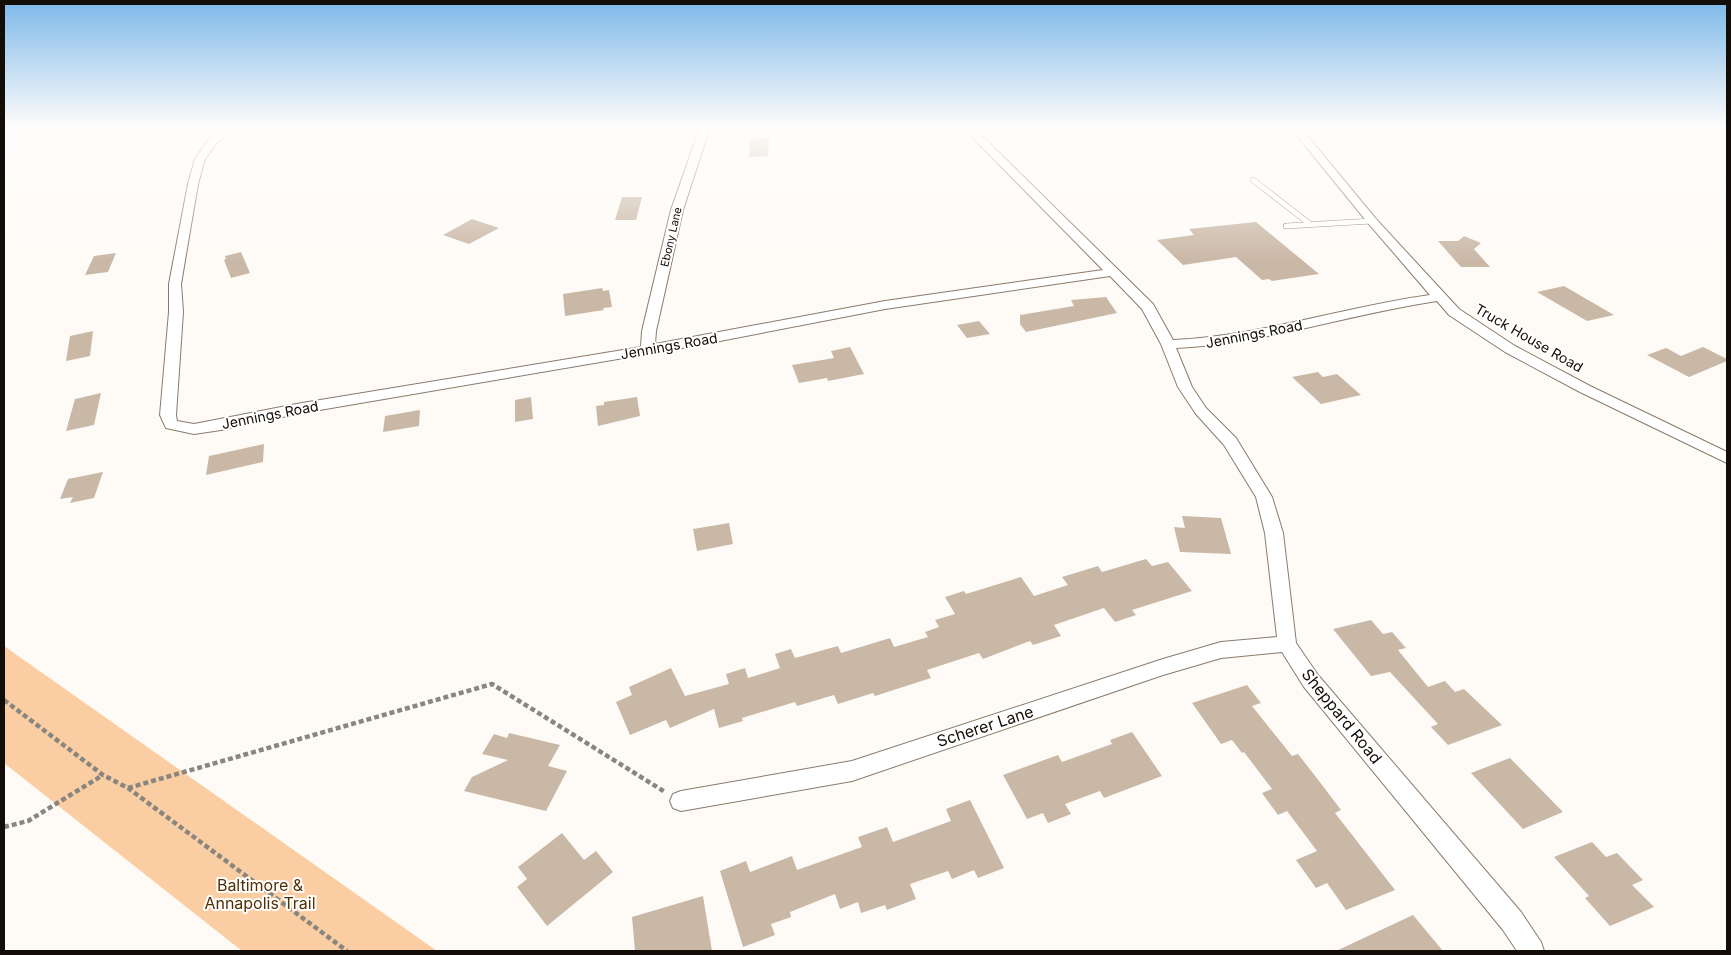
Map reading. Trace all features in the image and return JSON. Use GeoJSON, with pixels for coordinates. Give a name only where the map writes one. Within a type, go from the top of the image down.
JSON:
{"type":"FeatureCollection","features":[{"type":"Feature","properties":{"kind":"street","name":"Jennings Road"},"geometry":{"type":"LineString","coordinates":[[196,172],[176,284],[176,312],[168,415],[171,425],[194,429],[302,408],[648,350],[885,305],[1112,272]]}},
{"type":"Feature","properties":{"kind":"street","name":"Ebony Lane"},"geometry":{"type":"LineString","coordinates":[[648,350],[649,331],[676,210],[689,172]]}},
{"type":"Feature","properties":{"kind":"street"},"geometry":{"type":"LineString","coordinates":[[1012,172],[1148,307],[1168,344]]}},
{"type":"Feature","properties":{"kind":"street","name":"Truck House Road"},"geometry":{"type":"LineString","coordinates":[[1332,172],[1372,221],[1454,312],[1510,349],[1585,389],[1727,458]]}},
{"type":"Feature","properties":{"kind":"street","name":"Jennings Road"},"geometry":{"type":"LineString","coordinates":[[1168,344],[1226,341],[1408,300],[1440,297]]}},
{"type":"Feature","properties":{"kind":"street","name":"Sheppard Road"},"geometry":{"type":"LineString","coordinates":[[1168,344],[1186,387],[1196,403],[1230,442],[1264,497],[1274,533],[1287,644],[1311,681],[1512,921],[1532,951]]}},
{"type":"Feature","properties":{"kind":"street","name":"Scherer Lane"},"geometry":{"type":"LineString","coordinates":[[681,801],[852,771],[1171,664],[1221,650],[1287,644]]}},
{"type":"Feature","properties":{"kind":"lane"},"geometry":{"type":"LineString","coordinates":[[1253,180],[1310,224]]}},
{"type":"Feature","properties":{"kind":"lane"},"geometry":{"type":"LineString","coordinates":[[1286,226],[1372,221]]}},
{"type":"Feature","properties":{"kind":"path"},"geometry":{"type":"LineString","coordinates":[[128,788],[492,684],[681,801]]}},
{"type":"Feature","properties":{"kind":"path"},"geometry":{"type":"LineString","coordinates":[[4,700],[103,775],[128,788],[347,951]]}},
{"type":"Feature","properties":{"kind":"path"},"geometry":{"type":"LineString","coordinates":[[4,827],[28,821],[103,775]]}},
{"type":"Feature","properties":{"kind":"green space","name":"Baltimore & Annapolis Trail"},"geometry":{"type":"Polygon","coordinates":[[[4,646],[437,951],[242,951],[4,763],[4,646]]]}},
{"type":"Feature","properties":{"kind":"building"},"geometry":{"type":"Polygon","coordinates":[[[622,197],[642,197],[636,220],[615,220],[622,197]]]}},
{"type":"Feature","properties":{"kind":"building"},"geometry":{"type":"Polygon","coordinates":[[[472,219],[499,228],[469,244],[443,235],[472,219]]]}},
{"type":"Feature","properties":{"kind":"building"},"geometry":{"type":"Polygon","coordinates":[[[1256,222],[1319,274],[1272,281],[1269,279],[1262,280],[1236,257],[1183,265],[1157,240],[1194,235],[1189,229],[1256,222]]]}},
{"type":"Feature","properties":{"kind":"building"},"geometry":{"type":"Polygon","coordinates":[[[1464,236],[1481,243],[1474,249],[1490,267],[1461,267],[1438,241],[1458,241],[1464,236]]]}},
{"type":"Feature","properties":{"kind":"building"},"geometry":{"type":"Polygon","coordinates":[[[241,252],[250,273],[231,278],[224,260],[226,259],[225,256],[241,252]]]}},
{"type":"Feature","properties":{"kind":"building"},"geometry":{"type":"Polygon","coordinates":[[[116,253],[108,272],[85,275],[94,256],[116,253]]]}},
{"type":"Feature","properties":{"kind":"building"},"geometry":{"type":"Polygon","coordinates":[[[1564,286],[1614,315],[1587,321],[1537,292],[1564,286]]]}},
{"type":"Feature","properties":{"kind":"building"},"geometry":{"type":"Polygon","coordinates":[[[602,288],[603,291],[609,290],[612,307],[565,316],[563,294],[602,288]]]}},
{"type":"Feature","properties":{"kind":"building"},"geometry":{"type":"Polygon","coordinates":[[[1106,297],[1117,313],[1026,332],[1020,324],[1020,315],[1074,306],[1071,300],[1106,297]]]}},
{"type":"Feature","properties":{"kind":"building"},"geometry":{"type":"Polygon","coordinates":[[[979,321],[990,334],[967,338],[957,325],[979,321]]]}},
{"type":"Feature","properties":{"kind":"building"},"geometry":{"type":"Polygon","coordinates":[[[93,331],[90,356],[66,361],[70,336],[93,331]]]}},
{"type":"Feature","properties":{"kind":"building"},"geometry":{"type":"Polygon","coordinates":[[[850,347],[864,374],[828,381],[827,378],[799,383],[792,365],[834,358],[831,351],[850,347]]]}},
{"type":"Feature","properties":{"kind":"building"},"geometry":{"type":"Polygon","coordinates":[[[1703,347],[1727,359],[1727,361],[1689,377],[1647,355],[1666,348],[1681,356],[1703,347]]]}},
{"type":"Feature","properties":{"kind":"building"},"geometry":{"type":"Polygon","coordinates":[[[1318,372],[1323,377],[1337,374],[1361,395],[1321,404],[1292,377],[1318,372]]]}},
{"type":"Feature","properties":{"kind":"building"},"geometry":{"type":"Polygon","coordinates":[[[101,393],[94,425],[66,431],[75,399],[101,393]]]}},
{"type":"Feature","properties":{"kind":"building"},"geometry":{"type":"Polygon","coordinates":[[[531,397],[533,419],[515,422],[515,400],[531,397]]]}},
{"type":"Feature","properties":{"kind":"building"},"geometry":{"type":"Polygon","coordinates":[[[637,397],[640,416],[598,426],[596,406],[604,405],[604,402],[637,397]]]}},
{"type":"Feature","properties":{"kind":"building"},"geometry":{"type":"Polygon","coordinates":[[[420,410],[419,426],[383,432],[385,416],[420,410]]]}},
{"type":"Feature","properties":{"kind":"building"},"geometry":{"type":"Polygon","coordinates":[[[264,444],[263,462],[206,475],[209,456],[264,444]]]}},
{"type":"Feature","properties":{"kind":"building"},"geometry":{"type":"Polygon","coordinates":[[[103,472],[94,498],[70,503],[73,497],[60,499],[68,479],[103,472]]]}},
{"type":"Feature","properties":{"kind":"building"},"geometry":{"type":"Polygon","coordinates":[[[1182,516],[1221,518],[1231,554],[1180,552],[1174,527],[1185,528],[1182,516]]]}},
{"type":"Feature","properties":{"kind":"building"},"geometry":{"type":"Polygon","coordinates":[[[729,523],[733,544],[697,551],[693,529],[729,523]]]}},
{"type":"Feature","properties":{"kind":"building"},"geometry":{"type":"Polygon","coordinates":[[[1146,559],[1152,566],[1168,562],[1192,591],[1132,610],[1136,615],[1115,622],[1104,608],[1054,625],[1061,636],[1033,645],[1030,641],[983,659],[979,653],[927,670],[931,678],[875,696],[873,693],[838,704],[834,695],[797,706],[795,702],[742,718],[743,721],[719,728],[714,709],[670,728],[666,720],[630,735],[616,702],[632,695],[629,687],[671,668],[685,696],[729,684],[726,674],[745,668],[748,678],[780,668],[775,654],[791,649],[795,658],[838,646],[841,653],[890,638],[894,647],[928,637],[925,632],[939,627],[935,620],[955,614],[945,597],[964,591],[966,594],[1021,577],[1034,596],[1068,585],[1062,577],[1098,566],[1102,572],[1146,559]]]}},
{"type":"Feature","properties":{"kind":"building"},"geometry":{"type":"Polygon","coordinates":[[[1371,620],[1383,634],[1392,632],[1406,648],[1398,650],[1428,687],[1445,681],[1455,692],[1464,689],[1502,725],[1448,745],[1431,727],[1438,724],[1390,672],[1371,676],[1333,629],[1371,620]]]}},
{"type":"Feature","properties":{"kind":"building"},"geometry":{"type":"Polygon","coordinates":[[[1247,685],[1261,703],[1252,706],[1292,756],[1298,754],[1316,777],[1341,810],[1335,813],[1395,890],[1346,910],[1327,883],[1316,888],[1296,860],[1317,851],[1287,811],[1278,815],[1262,793],[1272,789],[1244,752],[1242,753],[1232,740],[1221,744],[1192,703],[1247,685]]]}},
{"type":"Feature","properties":{"kind":"building"},"geometry":{"type":"Polygon","coordinates":[[[1132,732],[1162,776],[1104,798],[1100,791],[1065,804],[1071,814],[1048,823],[1043,813],[1027,819],[1003,775],[1058,755],[1062,762],[1112,744],[1110,740],[1132,732]]]}},
{"type":"Feature","properties":{"kind":"building"},"geometry":{"type":"Polygon","coordinates":[[[509,733],[560,745],[548,766],[567,771],[546,811],[464,791],[472,777],[508,760],[482,754],[494,734],[507,738],[509,733]]]}},
{"type":"Feature","properties":{"kind":"building"},"geometry":{"type":"Polygon","coordinates":[[[1510,758],[1563,812],[1523,829],[1471,773],[1510,758]]]}},
{"type":"Feature","properties":{"kind":"building"},"geometry":{"type":"Polygon","coordinates":[[[970,800],[1004,868],[978,878],[974,870],[952,879],[948,871],[910,884],[916,899],[887,910],[885,905],[861,913],[858,902],[840,909],[835,894],[790,912],[791,917],[771,924],[775,935],[743,947],[720,871],[746,861],[750,872],[792,856],[797,870],[862,847],[858,837],[887,827],[893,842],[951,821],[946,809],[970,800]]]}},
{"type":"Feature","properties":{"kind":"building"},"geometry":{"type":"Polygon","coordinates":[[[562,833],[584,860],[596,851],[613,872],[547,926],[517,887],[527,879],[518,867],[562,833]]]}},
{"type":"Feature","properties":{"kind":"building"},"geometry":{"type":"Polygon","coordinates":[[[1592,842],[1606,857],[1617,853],[1643,880],[1632,885],[1654,907],[1610,926],[1585,898],[1589,896],[1554,857],[1592,842]]]}},
{"type":"Feature","properties":{"kind":"building"},"geometry":{"type":"Polygon","coordinates":[[[703,896],[712,951],[635,951],[632,917],[703,896]]]}},
{"type":"Feature","properties":{"kind":"building"},"geometry":{"type":"Polygon","coordinates":[[[1413,915],[1443,951],[1336,951],[1413,915]]]}}]}
